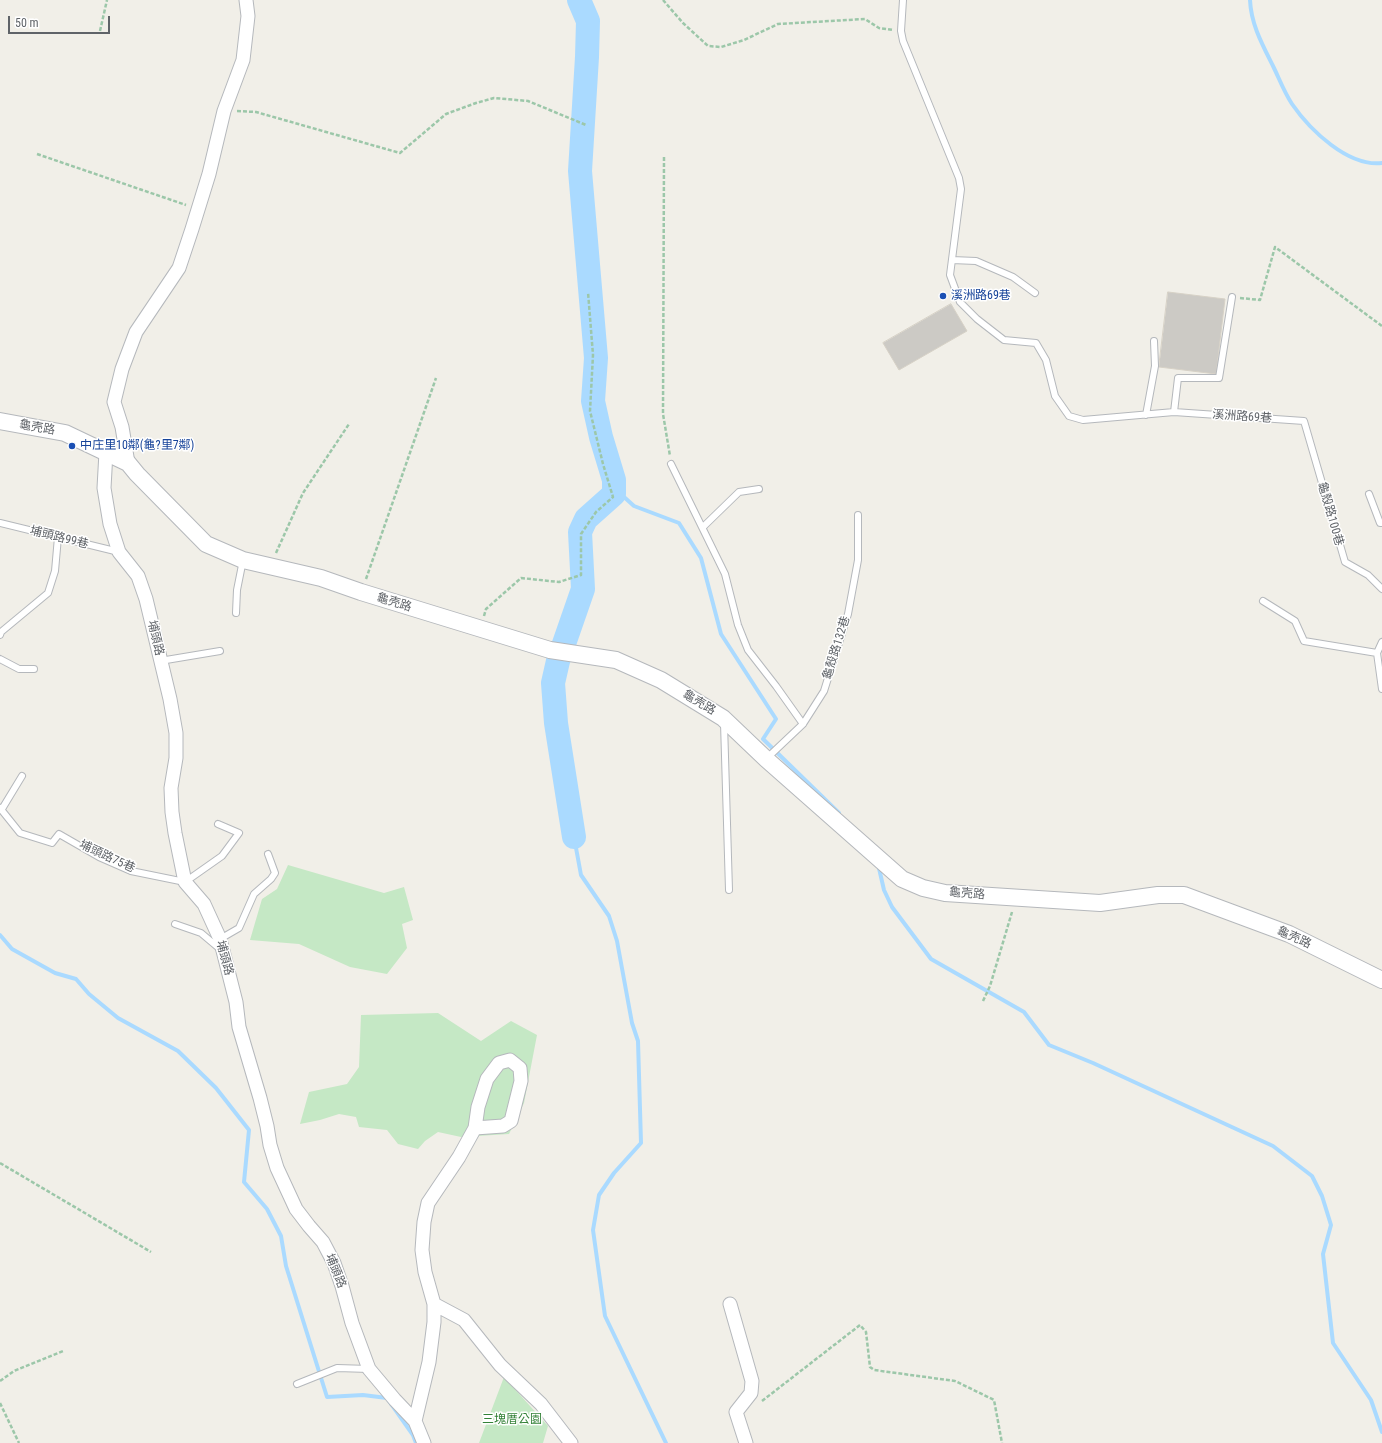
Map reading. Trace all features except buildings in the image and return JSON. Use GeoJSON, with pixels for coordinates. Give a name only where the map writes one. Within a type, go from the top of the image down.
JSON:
{"type":"FeatureCollection","features":[{"type":"Feature","properties":{"kind":"street"},"geometry":{"type":"LineString","coordinates":[[128,463],[122,427],[114,402],[122,369],[136,332],[179,268],[209,174],[224,111],[243,60],[248,16],[246,0]]}},
{"type":"Feature","properties":{"kind":"street","name":"龜壳路"},"geometry":{"type":"LineString","coordinates":[[0,421],[65,433],[128,463],[142,480],[206,544],[242,560],[321,578],[479,630],[550,650],[616,660],[660,680],[723,718],[766,759],[902,879],[923,888],[945,893],[1100,903],[1158,895],[1184,895],[1289,934],[1382,980]]}},
{"type":"Feature","properties":{"kind":"street","name":"埔頭路"},"geometry":{"type":"LineString","coordinates":[[106,452],[104,488],[110,524],[119,552],[138,576],[146,599],[170,699],[176,733],[176,758],[171,788],[172,812],[186,882],[204,904],[221,945],[236,1002],[239,1027],[260,1098],[270,1145],[277,1168],[296,1209],[323,1242],[334,1263],[352,1323],[369,1369],[415,1421],[424,1443]]}},
{"type":"Feature","properties":{"kind":"street"},"geometry":{"type":"LineString","coordinates":[[415,1421],[429,1362],[434,1322],[434,1304],[425,1272],[422,1250],[424,1222],[428,1203],[460,1157],[475,1128],[478,1107],[486,1079],[499,1064],[510,1060],[520,1068],[521,1080],[511,1121],[502,1126],[475,1128]]}},
{"type":"Feature","properties":{"kind":"street"},"geometry":{"type":"LineString","coordinates":[[434,1304],[464,1320],[500,1365],[541,1404],[571,1443]]}},
{"type":"Feature","properties":{"kind":"street"},"geometry":{"type":"LineString","coordinates":[[730,1304],[752,1381],[751,1393],[736,1412],[746,1443]]}},
{"type":"Feature","properties":{"kind":"lane","name":"溪洲路69巷"},"geometry":{"type":"LineString","coordinates":[[903,0],[901,31],[903,42],[961,189],[950,274],[960,302],[977,320],[1004,340],[1036,343],[1046,360],[1056,396],[1069,416],[1084,420],[1174,412],[1304,421]]}},
{"type":"Feature","properties":{"kind":"lane"},"geometry":{"type":"LineString","coordinates":[[952,260],[976,261],[1013,277],[1035,293]]}},
{"type":"Feature","properties":{"kind":"lane"},"geometry":{"type":"LineString","coordinates":[[1174,412],[1178,378],[1219,378],[1232,297]]}},
{"type":"Feature","properties":{"kind":"lane"},"geometry":{"type":"LineString","coordinates":[[1146,415],[1155,366],[1154,341]]}},
{"type":"Feature","properties":{"kind":"lane","name":"龜殼路100巷"},"geometry":{"type":"LineString","coordinates":[[1304,421],[1345,562],[1368,575],[1382,589]]}},
{"type":"Feature","properties":{"kind":"lane"},"geometry":{"type":"LineString","coordinates":[[671,464],[725,574],[738,626],[748,650],[803,724]]}},
{"type":"Feature","properties":{"kind":"lane"},"geometry":{"type":"LineString","coordinates":[[703,527],[739,492],[759,489]]}},
{"type":"Feature","properties":{"kind":"lane"},"geometry":{"type":"LineString","coordinates":[[1370,494],[1380,523],[1382,523]]}},
{"type":"Feature","properties":{"kind":"lane","name":"龜殼路132巷"},"geometry":{"type":"LineString","coordinates":[[766,759],[803,724],[824,691],[848,614],[858,560],[858,515]]}},
{"type":"Feature","properties":{"kind":"lane","name":"埔頭路99巷"},"geometry":{"type":"LineString","coordinates":[[0,523],[119,552]]}},
{"type":"Feature","properties":{"kind":"lane"},"geometry":{"type":"LineString","coordinates":[[0,635],[1,632],[48,593],[55,571],[58,537]]}},
{"type":"Feature","properties":{"kind":"lane"},"geometry":{"type":"LineString","coordinates":[[236,613],[237,590],[242,560]]}},
{"type":"Feature","properties":{"kind":"lane"},"geometry":{"type":"LineString","coordinates":[[1264,602],[1295,621],[1304,641],[1377,654]]}},
{"type":"Feature","properties":{"kind":"lane"},"geometry":{"type":"LineString","coordinates":[[1382,642],[1377,654],[1382,690]]}},
{"type":"Feature","properties":{"kind":"lane"},"geometry":{"type":"LineString","coordinates":[[160,661],[220,651]]}},
{"type":"Feature","properties":{"kind":"lane"},"geometry":{"type":"LineString","coordinates":[[0,658],[19,669],[34,669]]}},
{"type":"Feature","properties":{"kind":"lane"},"geometry":{"type":"LineString","coordinates":[[723,718],[729,890]]}},
{"type":"Feature","properties":{"kind":"lane"},"geometry":{"type":"LineString","coordinates":[[1,809],[22,776]]}},
{"type":"Feature","properties":{"kind":"lane","name":"埔頭路75巷"},"geometry":{"type":"LineString","coordinates":[[1,809],[20,833],[52,843],[59,834],[99,857],[131,870],[186,882]]}},
{"type":"Feature","properties":{"kind":"lane"},"geometry":{"type":"LineString","coordinates":[[186,882],[222,856],[239,833],[218,824]]}},
{"type":"Feature","properties":{"kind":"lane"},"geometry":{"type":"LineString","coordinates":[[175,924],[201,933],[221,945],[239,928],[254,894],[271,879],[275,873],[268,854]]}},
{"type":"Feature","properties":{"kind":"lane"},"geometry":{"type":"LineString","coordinates":[[297,1384],[337,1368],[369,1369]]}},
{"type":"Feature","properties":{"kind":"path"},"geometry":{"type":"LineString","coordinates":[[100,31],[107,0]]}},
{"type":"Feature","properties":{"kind":"path"},"geometry":{"type":"LineString","coordinates":[[663,0],[683,23],[708,46],[722,47],[744,40],[778,24],[864,19],[879,28],[901,31]]}},
{"type":"Feature","properties":{"kind":"path"},"geometry":{"type":"LineString","coordinates":[[224,111],[256,112],[400,154],[446,114],[494,98],[528,101],[586,125]]}},
{"type":"Feature","properties":{"kind":"path"},"geometry":{"type":"LineString","coordinates":[[37,154],[198,210]]}},
{"type":"Feature","properties":{"kind":"path"},"geometry":{"type":"LineString","coordinates":[[664,157],[663,414],[671,464]]}},
{"type":"Feature","properties":{"kind":"path"},"geometry":{"type":"LineString","coordinates":[[1232,297],[1260,300],[1275,247],[1382,326]]}},
{"type":"Feature","properties":{"kind":"path"},"geometry":{"type":"LineString","coordinates":[[479,630],[486,609],[521,578],[559,582],[580,575],[581,534],[596,512],[613,497],[590,411],[593,355],[588,292]]}},
{"type":"Feature","properties":{"kind":"path"},"geometry":{"type":"LineString","coordinates":[[361,592],[436,378]]}},
{"type":"Feature","properties":{"kind":"path"},"geometry":{"type":"LineString","coordinates":[[270,566],[303,494],[349,424]]}},
{"type":"Feature","properties":{"kind":"path"},"geometry":{"type":"LineString","coordinates":[[983,1001],[990,986],[1016,898]]}},
{"type":"Feature","properties":{"kind":"path"},"geometry":{"type":"LineString","coordinates":[[0,1163],[151,1252]]}},
{"type":"Feature","properties":{"kind":"path"},"geometry":{"type":"LineString","coordinates":[[751,1393],[761,1402],[860,1325],[866,1332],[870,1367],[874,1370],[956,1381],[994,1400],[1002,1443]]}},
{"type":"Feature","properties":{"kind":"path"},"geometry":{"type":"LineString","coordinates":[[0,1382],[14,1371],[63,1351]]}},
{"type":"Feature","properties":{"kind":"path"},"geometry":{"type":"LineString","coordinates":[[0,1403],[19,1443]]}},
{"type":"Feature","properties":{"kind":"green space"},"geometry":{"type":"Polygon","coordinates":[[[288,865],[384,893],[404,887],[413,920],[402,924],[407,948],[387,974],[350,967],[299,944],[250,940],[262,899],[277,889],[288,865]]]}},
{"type":"Feature","properties":{"kind":"green space"},"geometry":{"type":"Polygon","coordinates":[[[438,1013],[481,1041],[511,1021],[537,1035],[524,1103],[509,1134],[461,1137],[438,1132],[425,1141],[418,1149],[398,1144],[387,1130],[359,1127],[356,1117],[339,1114],[300,1124],[309,1092],[347,1084],[359,1067],[361,1015],[438,1013]]]}},
{"type":"Feature","properties":{"kind":"green space","name":"三塊厝公園"},"geometry":{"type":"Polygon","coordinates":[[[504,1377],[548,1426],[543,1443],[479,1443],[504,1377]]]}},
{"type":"Feature","properties":{"kind":"waterway"},"geometry":{"type":"LineString","coordinates":[[574,837],[556,723],[553,683],[558,661],[583,589],[580,532],[586,519],[614,494],[614,480],[601,437],[593,401],[596,358],[580,171],[588,21],[579,0]]}},
{"type":"Feature","properties":{"kind":"waterway"},"geometry":{"type":"LineString","coordinates":[[1250,0],[1252,17],[1261,42],[1286,95],[1300,114],[1319,135],[1343,153],[1369,163],[1382,163]]}},
{"type":"Feature","properties":{"kind":"waterway"},"geometry":{"type":"LineString","coordinates":[[614,488],[634,506],[679,523],[701,558],[721,634],[776,719],[763,739],[839,813]]}},
{"type":"Feature","properties":{"kind":"waterway"},"geometry":{"type":"LineString","coordinates":[[574,837],[581,875],[609,916],[617,941],[632,1023],[638,1041],[641,1143],[614,1173],[599,1195],[593,1230],[605,1316],[666,1443]]}},
{"type":"Feature","properties":{"kind":"waterway"},"geometry":{"type":"LineString","coordinates":[[878,864],[884,890],[892,907],[931,959],[1024,1012],[1049,1045],[1093,1063],[1273,1146],[1312,1176],[1322,1196],[1331,1225],[1323,1254],[1333,1343],[1371,1400],[1382,1432]]}},
{"type":"Feature","properties":{"kind":"waterway"},"geometry":{"type":"LineString","coordinates":[[0,935],[12,949],[55,973],[76,979],[89,994],[118,1018],[178,1051],[216,1088],[249,1130],[244,1182],[267,1209],[281,1236],[286,1266],[327,1397],[363,1395],[387,1398],[413,1435],[416,1443]]}},
{"type":"Feature","properties":{"kind":"place","name":"溪洲路69巷"},"geometry":{"type":"Point","coordinates":[943,296]}},
{"type":"Feature","properties":{"kind":"place","name":"中庄里10鄰(龜?里7鄰)"},"geometry":{"type":"Point","coordinates":[72,446]}}]}
